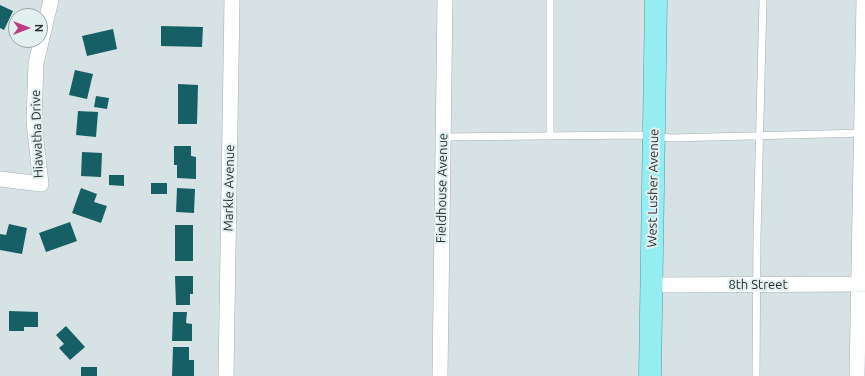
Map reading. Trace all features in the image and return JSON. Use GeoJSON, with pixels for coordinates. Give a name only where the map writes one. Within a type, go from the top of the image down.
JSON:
{"type":"FeatureCollection","features":[{"type":"Feature","properties":{"kind":"main road","name":"West Lusher Avenue"},"geometry":{"type":"LineString","coordinates":[[650,376],[656,0]]}},
{"type":"Feature","properties":{"kind":"street","name":"Hiawatha Drive"},"geometry":{"type":"LineString","coordinates":[[0,179],[41,184],[34,122],[36,63],[51,0]]}},
{"type":"Feature","properties":{"kind":"street","name":"Markle Avenue"},"geometry":{"type":"LineString","coordinates":[[226,376],[232,0]]}},
{"type":"Feature","properties":{"kind":"street","name":"Fieldhouse Avenue"},"geometry":{"type":"LineString","coordinates":[[440,376],[445,0]]}},
{"type":"Feature","properties":{"kind":"street"},"geometry":{"type":"LineString","coordinates":[[857,376],[862,284],[864,0]]}},
{"type":"Feature","properties":{"kind":"street","name":"8th Street"},"geometry":{"type":"LineString","coordinates":[[651,285],[862,284]]}},
{"type":"Feature","properties":{"kind":"lane"},"geometry":{"type":"LineString","coordinates":[[550,0],[550,136]]}},
{"type":"Feature","properties":{"kind":"lane"},"geometry":{"type":"LineString","coordinates":[[756,376],[758,285],[757,236],[763,0]]}},
{"type":"Feature","properties":{"kind":"lane"},"geometry":{"type":"LineString","coordinates":[[443,137],[654,136],[672,138],[863,133]]}},
{"type":"Feature","properties":{"kind":"building"},"geometry":{"type":"Polygon","coordinates":[[[0,5],[8,9],[8,22],[4,30],[0,28],[0,5]]]}},
{"type":"Feature","properties":{"kind":"building"},"geometry":{"type":"Polygon","coordinates":[[[161,26],[203,27],[202,47],[161,46],[161,26]]]}},
{"type":"Feature","properties":{"kind":"building"},"geometry":{"type":"Polygon","coordinates":[[[113,29],[117,49],[87,56],[82,36],[113,29]]]}},
{"type":"Feature","properties":{"kind":"building"},"geometry":{"type":"Polygon","coordinates":[[[75,70],[93,74],[87,99],[69,95],[75,70]]]}},
{"type":"Feature","properties":{"kind":"building"},"geometry":{"type":"Polygon","coordinates":[[[178,84],[198,85],[197,124],[178,124],[178,84]]]}},
{"type":"Feature","properties":{"kind":"building"},"geometry":{"type":"Polygon","coordinates":[[[96,96],[109,98],[107,109],[94,107],[96,96]]]}},
{"type":"Feature","properties":{"kind":"building"},"geometry":{"type":"Polygon","coordinates":[[[78,111],[98,112],[96,137],[76,135],[78,111]]]}},
{"type":"Feature","properties":{"kind":"building"},"geometry":{"type":"Polygon","coordinates":[[[174,146],[191,146],[191,156],[196,157],[196,179],[177,178],[177,165],[174,165],[174,146]]]}},
{"type":"Feature","properties":{"kind":"building"},"geometry":{"type":"Polygon","coordinates":[[[82,152],[102,153],[101,177],[81,176],[82,152]]]}},
{"type":"Feature","properties":{"kind":"building"},"geometry":{"type":"Polygon","coordinates":[[[109,175],[124,175],[124,186],[109,185],[109,175]]]}},
{"type":"Feature","properties":{"kind":"building"},"geometry":{"type":"Polygon","coordinates":[[[151,183],[167,183],[167,194],[151,194],[151,183]]]}},
{"type":"Feature","properties":{"kind":"building"},"geometry":{"type":"Polygon","coordinates":[[[81,188],[97,194],[94,202],[107,206],[101,223],[72,213],[81,188]]]}},
{"type":"Feature","properties":{"kind":"building"},"geometry":{"type":"Polygon","coordinates":[[[177,188],[195,189],[194,213],[176,212],[177,188]]]}},
{"type":"Feature","properties":{"kind":"building"},"geometry":{"type":"Polygon","coordinates":[[[70,222],[77,241],[46,252],[39,233],[70,222]]]}},
{"type":"Feature","properties":{"kind":"building"},"geometry":{"type":"Polygon","coordinates":[[[9,224],[27,228],[22,254],[0,250],[0,234],[6,235],[9,224]]]}},
{"type":"Feature","properties":{"kind":"building"},"geometry":{"type":"Polygon","coordinates":[[[175,225],[193,225],[193,261],[175,261],[175,225]]]}},
{"type":"Feature","properties":{"kind":"building"},"geometry":{"type":"Polygon","coordinates":[[[175,276],[193,276],[193,294],[190,294],[190,305],[176,305],[175,276]]]}},
{"type":"Feature","properties":{"kind":"building"},"geometry":{"type":"Polygon","coordinates":[[[9,311],[38,312],[38,327],[24,327],[24,331],[9,331],[9,311]]]}},
{"type":"Feature","properties":{"kind":"building"},"geometry":{"type":"Polygon","coordinates":[[[173,312],[187,312],[186,323],[192,324],[192,341],[172,341],[173,312]]]}},
{"type":"Feature","properties":{"kind":"building"},"geometry":{"type":"Polygon","coordinates":[[[66,326],[85,347],[70,360],[59,348],[64,344],[56,335],[66,326]]]}},
{"type":"Feature","properties":{"kind":"building"},"geometry":{"type":"Polygon","coordinates":[[[173,347],[189,347],[189,360],[194,360],[194,376],[172,376],[173,347]]]}},
{"type":"Feature","properties":{"kind":"building"},"geometry":{"type":"Polygon","coordinates":[[[81,367],[97,367],[97,376],[81,376],[81,367]]]}}]}
